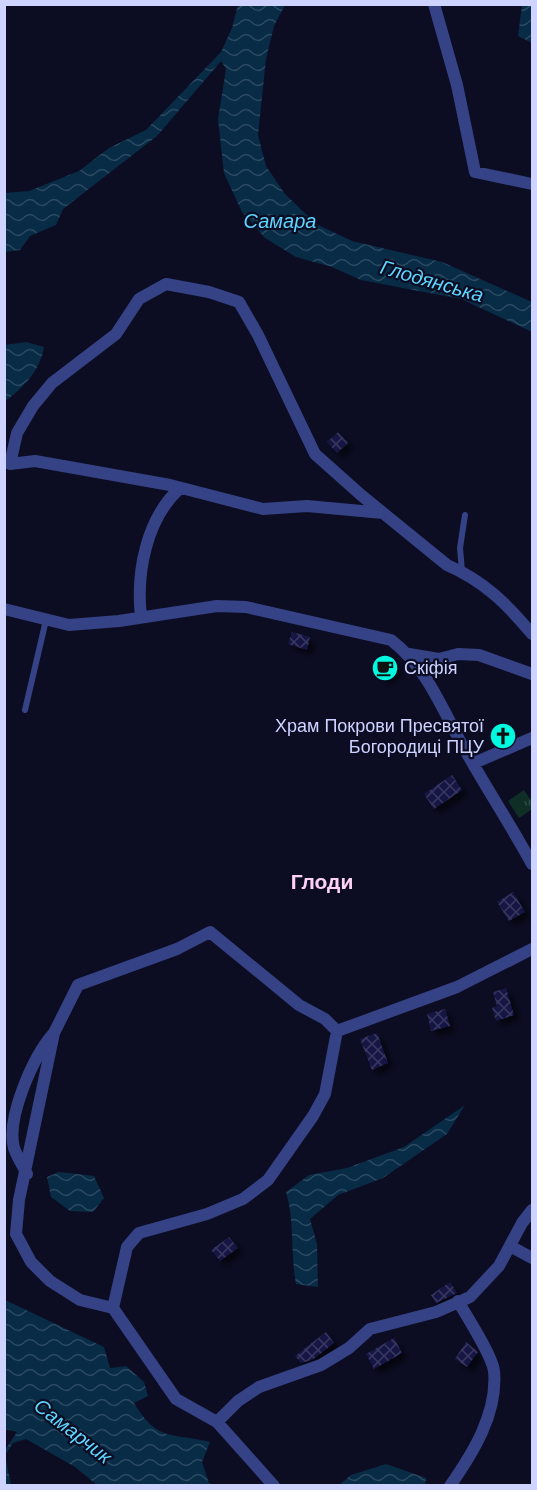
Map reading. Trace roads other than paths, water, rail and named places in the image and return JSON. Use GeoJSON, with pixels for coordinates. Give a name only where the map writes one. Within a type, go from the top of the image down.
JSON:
{"type":"FeatureCollection","features":[{"type":"Feature","properties":{"kind":"street"},"geometry":{"type":"LineString","coordinates":[[434,4],[457,85],[475,172],[532,184]]}},
{"type":"Feature","properties":{"kind":"street"},"geometry":{"type":"LineString","coordinates":[[383,513],[307,506],[263,509],[180,488],[35,461],[7,466],[17,433],[33,406],[52,383],[116,334],[139,299],[166,284],[209,292],[239,302],[258,335],[315,454],[447,565],[462,572],[504,601],[532,634]]}},
{"type":"Feature","properties":{"kind":"street"},"geometry":{"type":"LineString","coordinates":[[141,617],[138,594],[144,551],[168,499],[180,488]]}},
{"type":"Feature","properties":{"kind":"street"},"geometry":{"type":"LineString","coordinates":[[4,609],[69,625],[217,606],[246,607],[391,640],[409,654],[434,689],[532,864]]}},
{"type":"Feature","properties":{"kind":"street"},"geometry":{"type":"LineString","coordinates":[[409,654],[439,659],[458,654],[479,655],[532,674]]}},
{"type":"Feature","properties":{"kind":"street"},"geometry":{"type":"LineString","coordinates":[[474,763],[532,738]]}},
{"type":"Feature","properties":{"kind":"street"},"geometry":{"type":"LineString","coordinates":[[27,1174],[14,1147],[16,1120],[30,1067],[54,1033],[78,985],[177,949],[210,932],[299,1005],[325,1019],[337,1031]]}},
{"type":"Feature","properties":{"kind":"street"},"geometry":{"type":"LineString","coordinates":[[337,1031],[457,987],[532,949]]}},
{"type":"Feature","properties":{"kind":"street"},"geometry":{"type":"LineString","coordinates":[[274,1485],[217,1422],[176,1399],[121,1323],[113,1308],[127,1247],[139,1233],[207,1214],[243,1198],[268,1180],[313,1116],[325,1094],[337,1031]]}},
{"type":"Feature","properties":{"kind":"street"},"geometry":{"type":"LineString","coordinates":[[54,1033],[27,1174],[19,1200],[16,1234],[31,1262],[50,1281],[80,1300],[113,1308]]}},
{"type":"Feature","properties":{"kind":"street"},"geometry":{"type":"LineString","coordinates":[[217,1422],[238,1401],[259,1387],[321,1365],[350,1348],[370,1329],[436,1312],[470,1297],[492,1274],[532,1210]]}},
{"type":"Feature","properties":{"kind":"street"},"geometry":{"type":"LineString","coordinates":[[510,1246],[532,1258]]}},
{"type":"Feature","properties":{"kind":"street"},"geometry":{"type":"LineString","coordinates":[[450,1485],[478,1441],[491,1399],[494,1370],[458,1301]]}},
{"type":"Feature","properties":{"kind":"lane"},"geometry":{"type":"LineString","coordinates":[[462,572],[460,548],[465,515]]}},
{"type":"Feature","properties":{"kind":"lane"},"geometry":{"type":"LineString","coordinates":[[25,710],[46,620]]}},
{"type":"Feature","properties":{"kind":"water","name":"Самара"},"geometry":{"type":"Polygon","coordinates":[[[238,5],[285,5],[274,26],[266,59],[258,135],[266,166],[285,194],[316,224],[352,241],[442,262],[532,302],[532,332],[461,299],[361,280],[332,267],[296,257],[265,238],[242,212],[224,173],[218,119],[226,69],[221,61],[157,136],[63,209],[56,225],[30,236],[20,250],[5,252],[5,193],[29,191],[79,171],[109,148],[146,130],[221,52],[232,28],[238,5]]]}},
{"type":"Feature","properties":{"kind":"water"},"geometry":{"type":"Polygon","coordinates":[[[522,5],[532,5],[532,43],[518,36],[522,5]]]}},
{"type":"Feature","properties":{"kind":"water"},"geometry":{"type":"Polygon","coordinates":[[[26,342],[44,347],[42,355],[30,378],[5,401],[5,345],[26,342]]]}},
{"type":"Feature","properties":{"kind":"water"},"geometry":{"type":"Polygon","coordinates":[[[465,1105],[447,1134],[383,1178],[338,1195],[310,1219],[317,1244],[318,1287],[296,1284],[291,1215],[286,1192],[309,1175],[347,1168],[404,1147],[465,1105]]]}},
{"type":"Feature","properties":{"kind":"water"},"geometry":{"type":"Polygon","coordinates":[[[59,1172],[94,1176],[104,1198],[93,1212],[70,1211],[51,1197],[47,1177],[59,1172]]]}},
{"type":"Feature","properties":{"kind":"water","name":"Самарчик"},"geometry":{"type":"Polygon","coordinates":[[[5,1300],[104,1347],[110,1368],[126,1366],[144,1382],[148,1396],[134,1403],[150,1424],[174,1436],[210,1442],[202,1462],[209,1483],[214,1485],[97,1485],[75,1467],[26,1439],[13,1443],[5,1455],[5,1450],[17,1432],[5,1429],[5,1300]]]}},
{"type":"Feature","properties":{"kind":"water"},"geometry":{"type":"Polygon","coordinates":[[[5,1455],[11,1485],[5,1485],[5,1455]]]}},
{"type":"Feature","properties":{"kind":"water"},"geometry":{"type":"Polygon","coordinates":[[[386,1464],[426,1478],[425,1485],[339,1485],[351,1475],[386,1464]]]}},
{"type":"Feature","properties":{"kind":"place","name":"Скіфія"},"geometry":{"type":"Point","coordinates":[385,668]}},
{"type":"Feature","properties":{"kind":"place","name":"Храм Покрови Пресвятої Богородиці ПЦУ"},"geometry":{"type":"Point","coordinates":[503,736]}},
{"type":"Feature","properties":{"kind":"district","name":"Глоди"},"geometry":{"type":"Point","coordinates":[322,882]}},
{"type":"Feature","properties":{"kind":"water label","name":"Глодянська"},"geometry":{"type":"Point","coordinates":[432,281]}}]}
